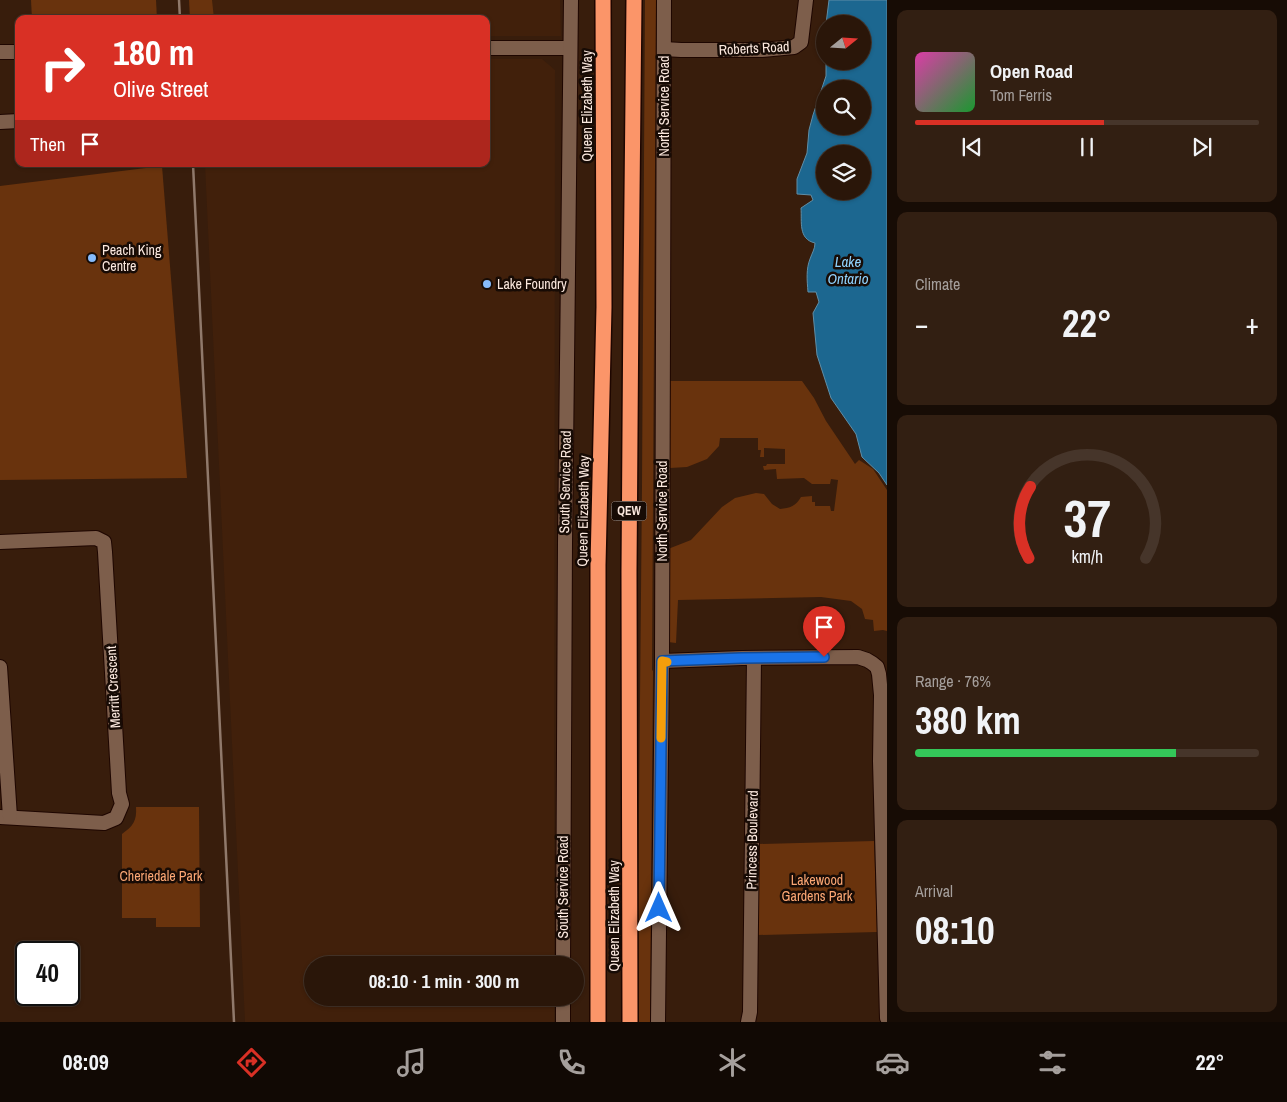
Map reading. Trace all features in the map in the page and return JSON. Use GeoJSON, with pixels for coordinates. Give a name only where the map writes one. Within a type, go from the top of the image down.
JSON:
{"type":"FeatureCollection","features":[{"type":"Feature","properties":{"kind":"highway","name":"Queen Elizabeth Way"},"geometry":{"type":"LineString","coordinates":[[598,1022],[598,565],[604,307],[604,0]]}},
{"type":"Feature","properties":{"kind":"highway","name":"Queen Elizabeth Way"},"geometry":{"type":"LineString","coordinates":[[630,1022],[630,294],[634,0]]}},
{"type":"Feature","properties":{"kind":"street","name":"South Service Road"},"geometry":{"type":"LineString","coordinates":[[563,956],[564,543],[571,0]]}},
{"type":"Feature","properties":{"kind":"street","name":"North Service Road"},"geometry":{"type":"LineString","coordinates":[[658,1022],[662,661],[664,0]]}},
{"type":"Feature","properties":{"kind":"street","name":"Roberts Road"},"geometry":{"type":"LineString","coordinates":[[664,48],[681,50],[753,50],[794,47],[801,42],[806,0]]}},
{"type":"Feature","properties":{"kind":"street"},"geometry":{"type":"LineString","coordinates":[[490,48],[570,48]]}},
{"type":"Feature","properties":{"kind":"street"},"geometry":{"type":"LineString","coordinates":[[0,52],[15,52]]}},
{"type":"Feature","properties":{"kind":"street"},"geometry":{"type":"LineString","coordinates":[[0,122],[15,121]]}},
{"type":"Feature","properties":{"kind":"street","name":"Merritt Crescent"},"geometry":{"type":"LineString","coordinates":[[0,542],[96,538],[104,542],[119,793],[122,804],[116,818],[104,823],[5,817]]}},
{"type":"Feature","properties":{"kind":"street"},"geometry":{"type":"LineString","coordinates":[[662,661],[858,656],[876,667],[879,674],[881,694],[880,761],[887,1018]]}},
{"type":"Feature","properties":{"kind":"street","name":"Princess Boulevard"},"geometry":{"type":"LineString","coordinates":[[748,1022],[750,1012],[754,659]]}},
{"type":"Feature","properties":{"kind":"street"},"geometry":{"type":"LineString","coordinates":[[0,667],[5,817]]}},
{"type":"Feature","properties":{"kind":"street"},"geometry":{"type":"LineString","coordinates":[[563,1006],[563,1022]]}},
{"type":"Feature","properties":{"kind":"shaded area"},"geometry":{"type":"Polygon","coordinates":[[[212,0],[560,0],[561,36],[490,36],[490,15],[212,15],[212,0]]]}},
{"type":"Feature","properties":{"kind":"shaded area"},"geometry":{"type":"Polygon","coordinates":[[[490,59],[542,59],[555,70],[554,956],[304,956],[304,1006],[554,1006],[554,1022],[245,1022],[205,167],[490,167],[490,59]]]}},
{"type":"Feature","properties":{"kind":"green space"},"geometry":{"type":"Polygon","coordinates":[[[31,0],[156,0],[157,15],[32,15],[31,0]]]}},
{"type":"Feature","properties":{"kind":"green space"},"geometry":{"type":"Polygon","coordinates":[[[189,0],[212,0],[214,15],[190,15],[189,0]]]}},
{"type":"Feature","properties":{"kind":"green space"},"geometry":{"type":"Polygon","coordinates":[[[645,0],[656,0],[653,671],[650,1022],[637,1022],[642,486],[645,0]]]}},
{"type":"Feature","properties":{"kind":"green space","name":"Peach King Centre"},"geometry":{"type":"Polygon","coordinates":[[[162,167],[187,478],[0,480],[0,186],[162,167]]]}},
{"type":"Feature","properties":{"kind":"green space"},"geometry":{"type":"Polygon","coordinates":[[[669,381],[802,381],[855,464],[859,460],[873,469],[887,490],[887,631],[874,631],[873,620],[865,619],[862,609],[851,601],[821,597],[678,600],[676,643],[668,642],[668,549],[691,540],[722,507],[735,498],[756,493],[764,494],[772,504],[780,509],[792,506],[801,497],[812,496],[812,502],[815,502],[815,506],[830,506],[831,511],[834,511],[838,480],[831,479],[830,484],[812,484],[804,478],[777,479],[776,469],[764,470],[763,466],[767,464],[785,464],[785,449],[764,448],[764,457],[760,457],[761,450],[758,450],[758,438],[720,438],[719,446],[707,459],[687,467],[670,468],[669,381]]]}},
{"type":"Feature","properties":{"kind":"green space","name":"Cheriedale Park"},"geometry":{"type":"Polygon","coordinates":[[[136,807],[199,807],[200,927],[156,927],[156,918],[122,918],[122,834],[134,823],[136,807]]]}},
{"type":"Feature","properties":{"kind":"green space","name":"Lakewood Gardens Park"},"geometry":{"type":"Polygon","coordinates":[[[874,841],[877,932],[758,935],[758,844],[874,841]]]}},
{"type":"Feature","properties":{"kind":"water","name":"Lake Ontario"},"geometry":{"type":"Polygon","coordinates":[[[829,0],[887,0],[887,485],[879,473],[862,457],[856,434],[831,398],[817,355],[813,313],[819,302],[816,292],[808,292],[807,279],[808,267],[815,243],[803,234],[801,224],[801,208],[813,200],[811,195],[797,194],[797,179],[807,153],[809,130],[816,106],[816,135],[871,135],[871,80],[825,80],[826,70],[871,70],[871,15],[827,15],[829,0]]]}},
{"type":"Feature","properties":{"kind":"railway"},"geometry":{"type":"LineString","coordinates":[[179,0],[180,15]]}},
{"type":"Feature","properties":{"kind":"railway"},"geometry":{"type":"LineString","coordinates":[[193,167],[234,1022]]}},
{"type":"Feature","properties":{"kind":"slow traffic"},"geometry":{"type":"LineString","coordinates":[[661,738],[662,661],[667,662]]}},
{"type":"Feature","properties":{"kind":"place","name":"Peach King Centre"},"geometry":{"type":"Point","coordinates":[92,258]}},
{"type":"Feature","properties":{"kind":"place","name":"Lake Foundry"},"geometry":{"type":"Point","coordinates":[487,284]}},
{"type":"Feature","properties":{"kind":"route"},"geometry":{"type":"LineString","coordinates":[[659,908],[662,661],[824,657]]}}]}
